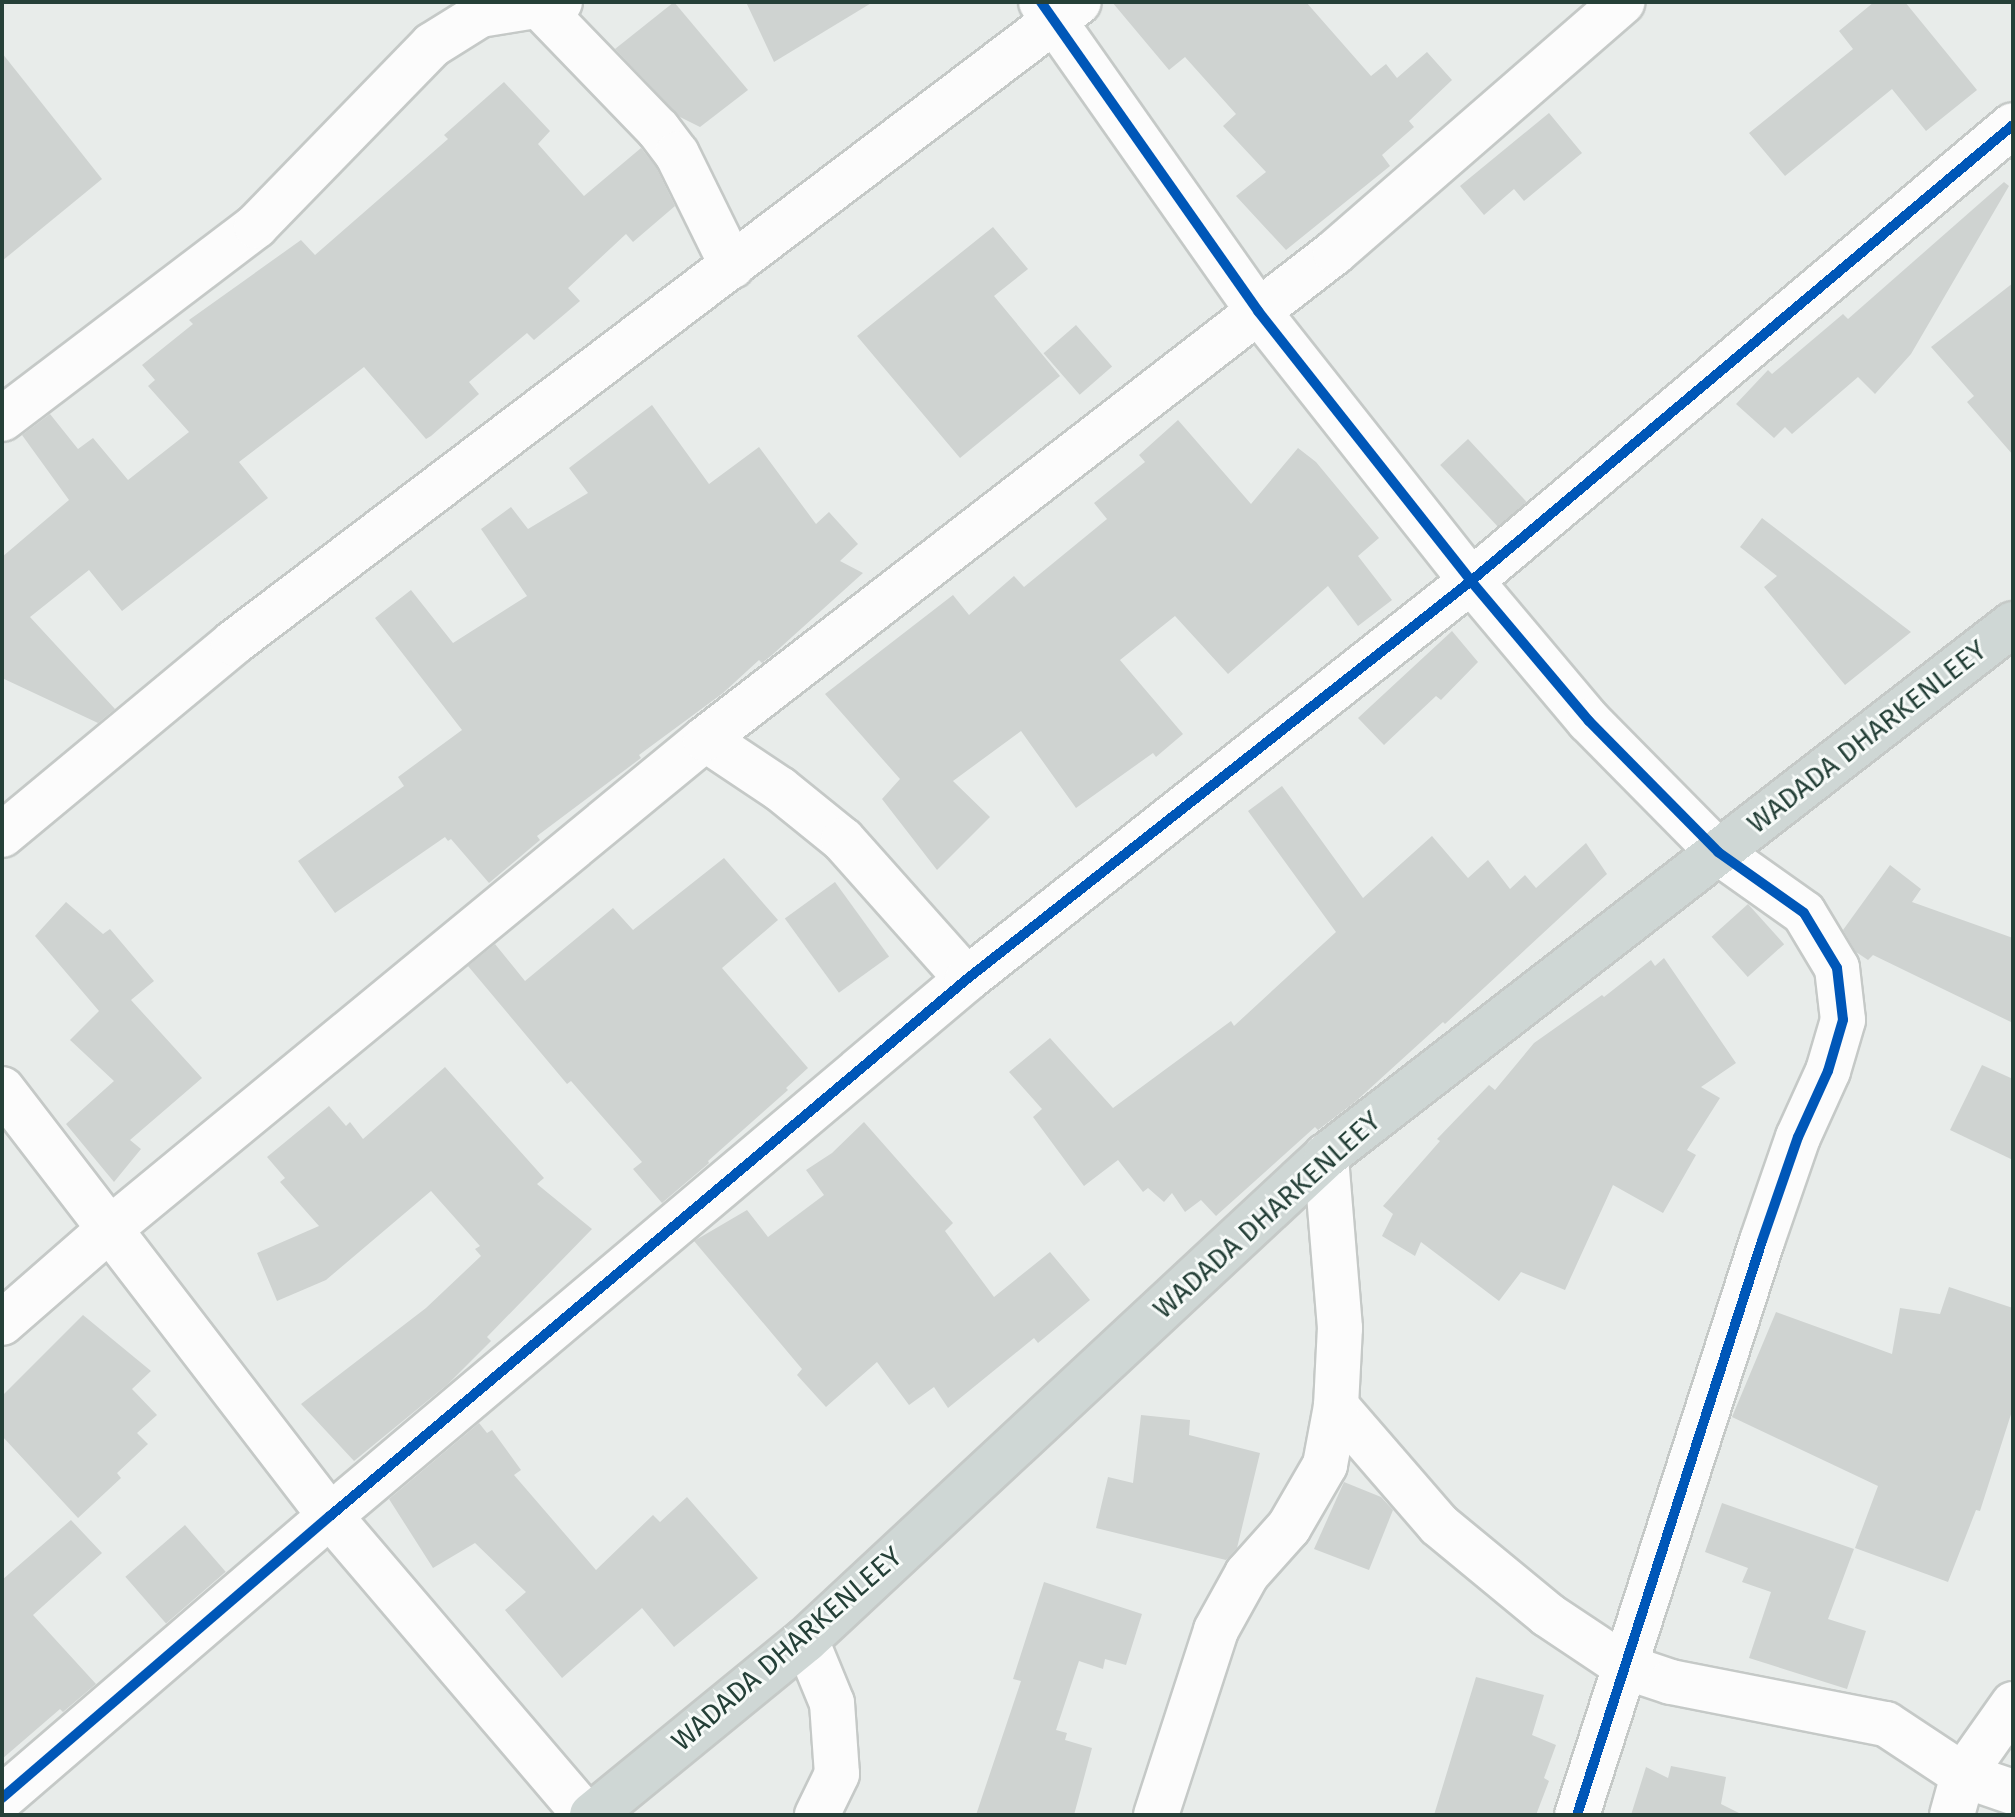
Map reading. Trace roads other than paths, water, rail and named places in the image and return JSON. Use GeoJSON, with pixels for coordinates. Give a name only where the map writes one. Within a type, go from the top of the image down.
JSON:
{"type":"FeatureCollection","features":[{"type":"Feature","properties":{"kind":"main road","name":"WADADA DHARKENLEEY"},"geometry":{"type":"LineString","coordinates":[[592,1815],[806,1640],[1326,1156],[2013,624]]}},
{"type":"Feature","properties":{"kind":"street"},"geometry":{"type":"LineString","coordinates":[[2,1323],[111,1228],[705,739],[1335,252],[1623,2]]}},
{"type":"Feature","properties":{"kind":"street"},"geometry":{"type":"LineString","coordinates":[[2,419],[256,226],[432,45],[475,8],[550,5],[677,154],[732,266]]}},
{"type":"Feature","properties":{"kind":"street"},"geometry":{"type":"LineString","coordinates":[[2,835],[233,643],[732,266],[1058,9],[1258,311],[1471,581],[1589,721],[1718,852],[1804,913],[1837,968],[1843,1020],[1828,1071],[1798,1137],[1762,1241],[1577,1815]]}},
{"type":"Feature","properties":{"kind":"street"},"geometry":{"type":"LineString","coordinates":[[2,1798],[330,1516],[967,979],[1471,581],[2013,125]]}},
{"type":"Feature","properties":{"kind":"street"},"geometry":{"type":"LineString","coordinates":[[705,739],[780,789],[843,840],[967,979]]}},
{"type":"Feature","properties":{"kind":"street"},"geometry":{"type":"LineString","coordinates":[[2,1089],[330,1516],[585,1815]]}},
{"type":"Feature","properties":{"kind":"street"},"geometry":{"type":"LineString","coordinates":[[1156,1815],[1216,1630],[1247,1574],[1289,1527],[1325,1465],[1336,1406],[1340,1328],[1326,1156]]}},
{"type":"Feature","properties":{"kind":"street"},"geometry":{"type":"LineString","coordinates":[[1336,1406],[1439,1525],[1548,1615],[1626,1667],[1671,1682],[1886,1724],[1958,1795],[2013,1792]]}},
{"type":"Feature","properties":{"kind":"street"},"geometry":{"type":"LineString","coordinates":[[806,1640],[832,1703],[837,1774],[817,1815]]}},
{"type":"Feature","properties":{"kind":"street"},"geometry":{"type":"LineString","coordinates":[[1958,1795],[2013,1704]]}}]}
